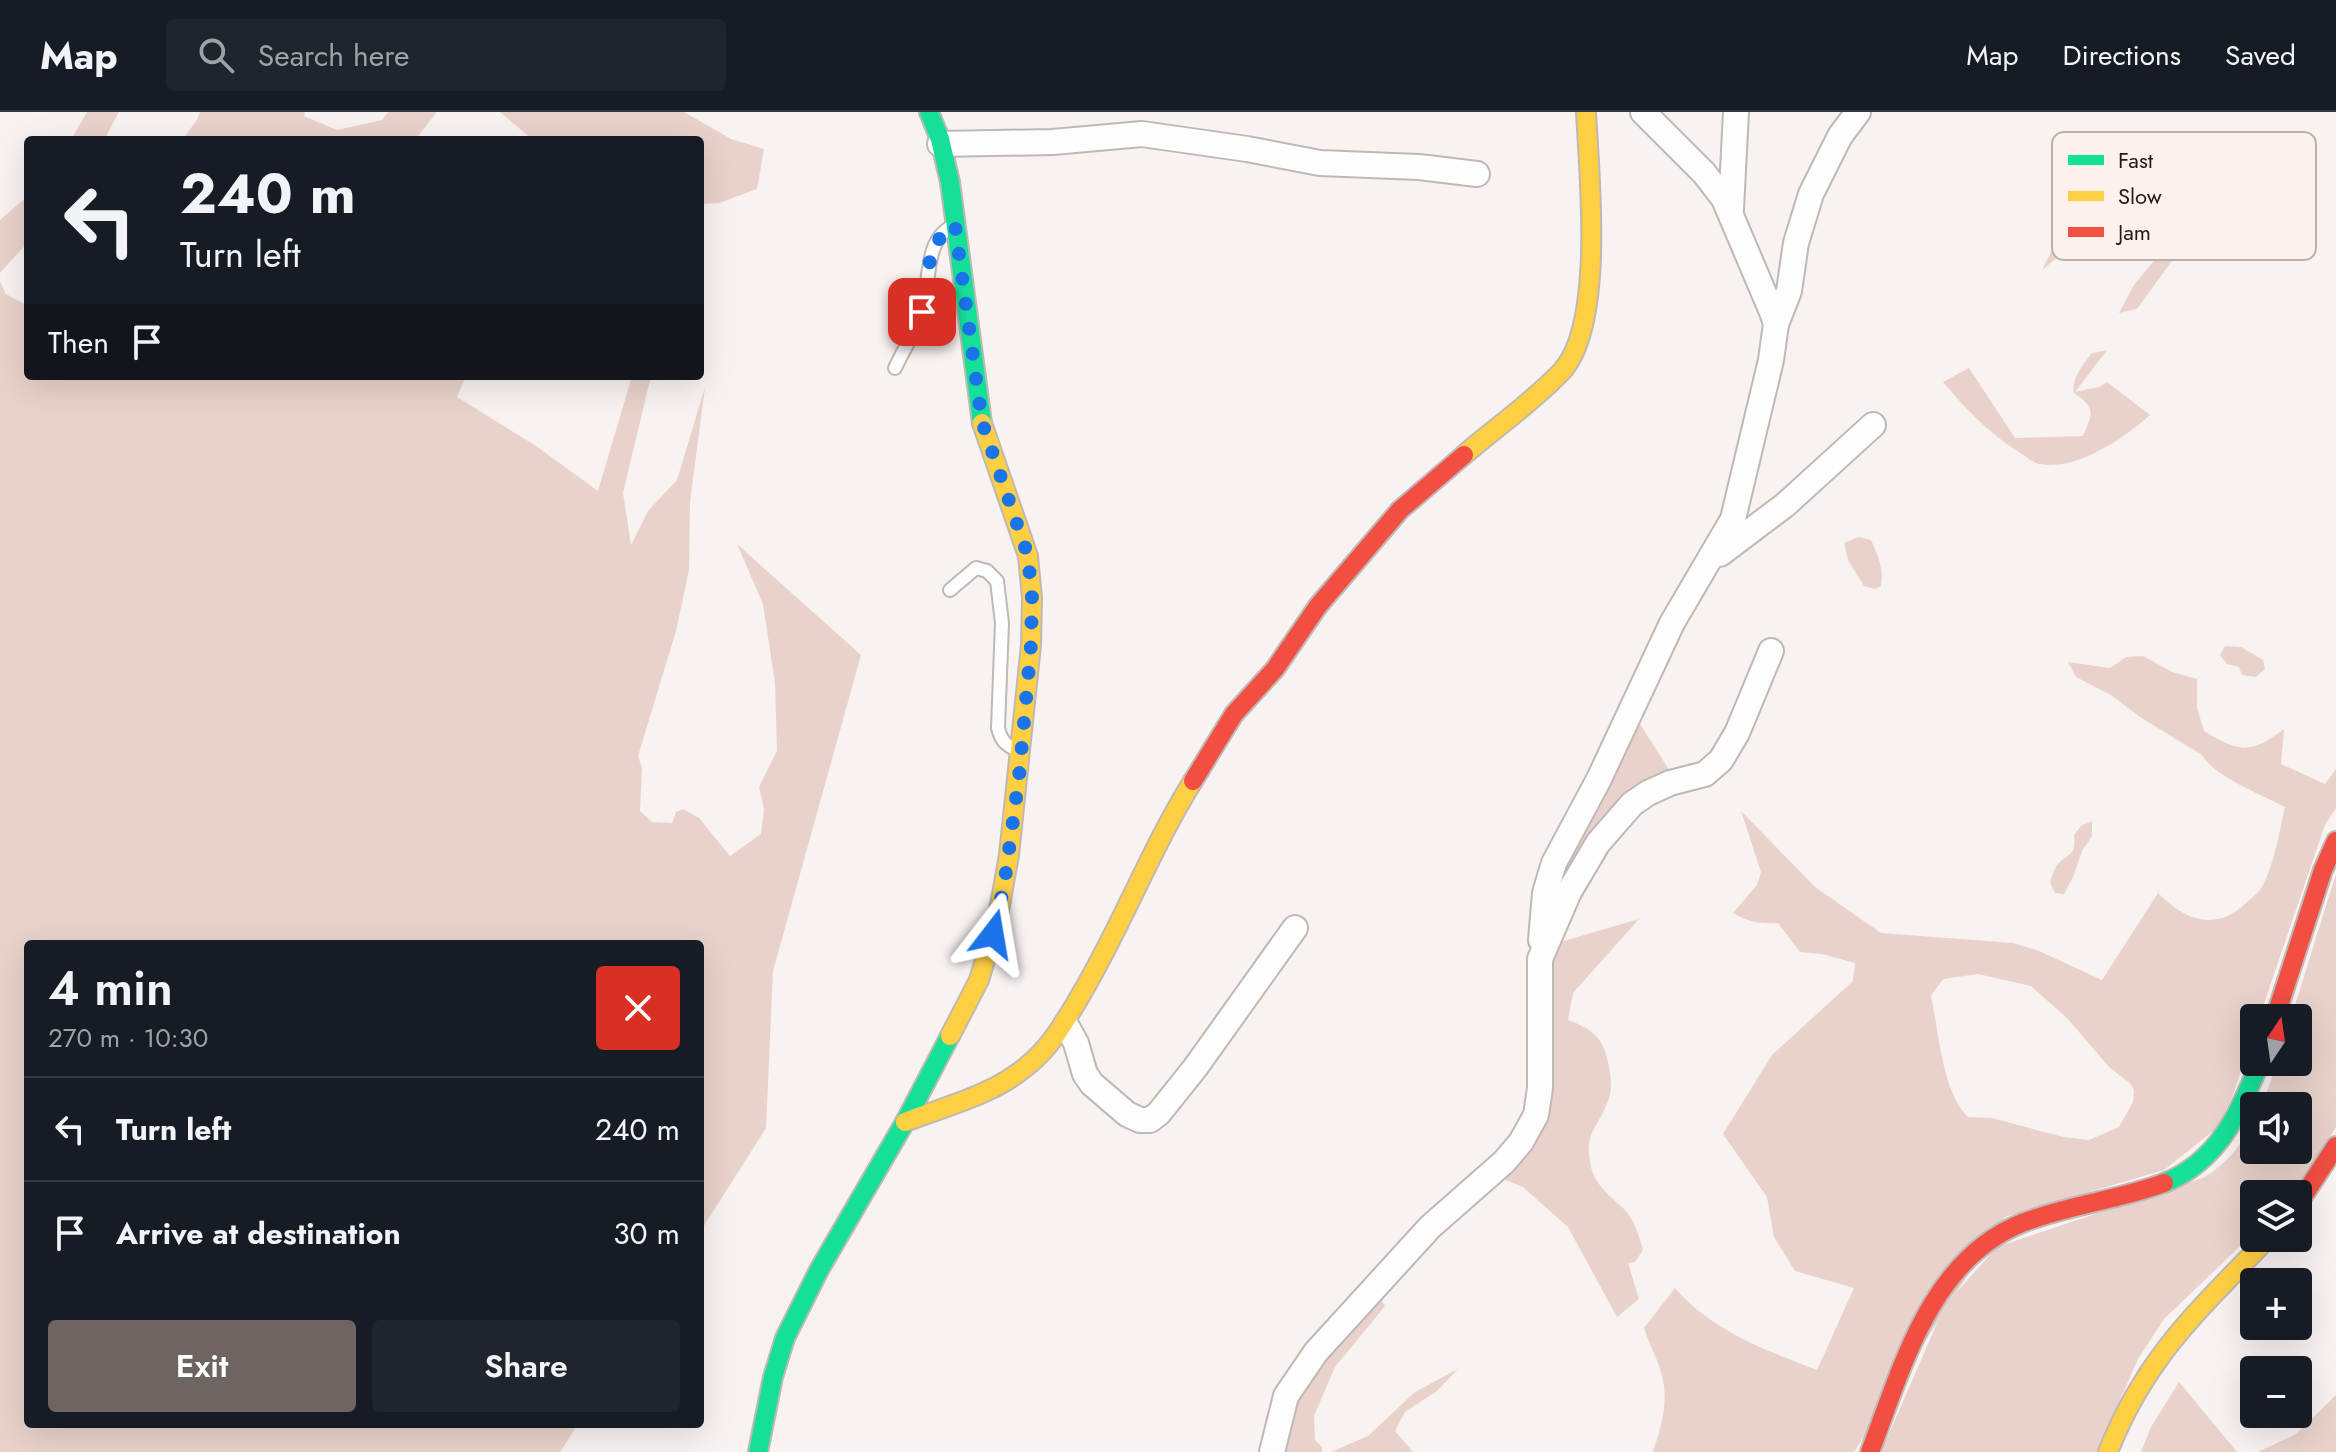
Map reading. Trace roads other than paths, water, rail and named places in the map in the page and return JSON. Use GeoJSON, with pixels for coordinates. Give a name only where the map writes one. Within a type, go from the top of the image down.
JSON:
{"type":"FeatureCollection","features":[{"type":"Feature","properties":{"kind":"main road"},"geometry":{"type":"LineString","coordinates":[[758,1452],[773,1377],[785,1338],[819,1270],[905,1122],[979,980],[998,916],[1011,840],[1031,645],[1032,598],[1028,556],[982,422],[954,199],[929,112]]}},
{"type":"Feature","properties":{"kind":"main road"},"geometry":{"type":"LineString","coordinates":[[905,1122],[999,1086],[1041,1054],[1066,1025],[1117,930],[1170,818],[1234,714],[1275,669],[1318,606],[1400,510],[1552,381],[1573,354],[1583,325],[1591,262],[1586,112]]}},
{"type":"Feature","properties":{"kind":"main road"},"geometry":{"type":"LineString","coordinates":[[2280,1004],[2318,885],[2336,841]]}},
{"type":"Feature","properties":{"kind":"main road"},"geometry":{"type":"LineString","coordinates":[[1870,1452],[1924,1323],[1939,1293],[1959,1266],[2010,1228],[2052,1213],[2145,1190],[2200,1164],[2219,1145],[2233,1124],[2255,1076]]}},
{"type":"Feature","properties":{"kind":"main road"},"geometry":{"type":"LineString","coordinates":[[2312,1183],[2336,1146]]}},
{"type":"Feature","properties":{"kind":"main road"},"geometry":{"type":"LineString","coordinates":[[2108,1452],[2127,1406],[2155,1361],[2255,1252]]}},
{"type":"Feature","properties":{"kind":"street"},"geometry":{"type":"LineString","coordinates":[[1643,112],[1716,186],[1731,213],[1776,324]]}},
{"type":"Feature","properties":{"kind":"street"},"geometry":{"type":"LineString","coordinates":[[1731,213],[1736,112]]}},
{"type":"Feature","properties":{"kind":"street"},"geometry":{"type":"LineString","coordinates":[[1272,1452],[1283,1404],[1296,1378],[1441,1216],[1504,1162],[1532,1125],[1540,1088],[1542,907],[1554,863],[1599,779],[1672,623],[1727,534],[1739,503],[1764,397],[1776,324],[1789,291],[1799,231],[1811,194],[1840,136],[1858,112]]}},
{"type":"Feature","properties":{"kind":"street"},"geometry":{"type":"LineString","coordinates":[[940,144],[1053,142],[1142,134],[1320,163],[1419,167],[1477,174]]}},
{"type":"Feature","properties":{"kind":"street"},"geometry":{"type":"LineString","coordinates":[[1708,563],[1785,505],[1873,425]]}},
{"type":"Feature","properties":{"kind":"street"},"geometry":{"type":"LineString","coordinates":[[1540,959],[1578,875],[1622,813],[1648,793],[1670,783],[1705,774],[1721,760],[1741,725],[1771,651]]}},
{"type":"Feature","properties":{"kind":"street"},"geometry":{"type":"LineString","coordinates":[[1066,1025],[1076,1043],[1083,1070],[1092,1084],[1127,1114],[1140,1120],[1150,1120],[1195,1068],[1295,928]]}},
{"type":"Feature","properties":{"kind":"lane"},"geometry":{"type":"LineString","coordinates":[[895,368],[922,312],[935,243],[944,230],[955,225]]}},
{"type":"Feature","properties":{"kind":"lane"},"geometry":{"type":"LineString","coordinates":[[950,590],[976,568],[987,571],[997,581],[1002,623],[998,728],[1000,738],[1020,752]]}}]}
